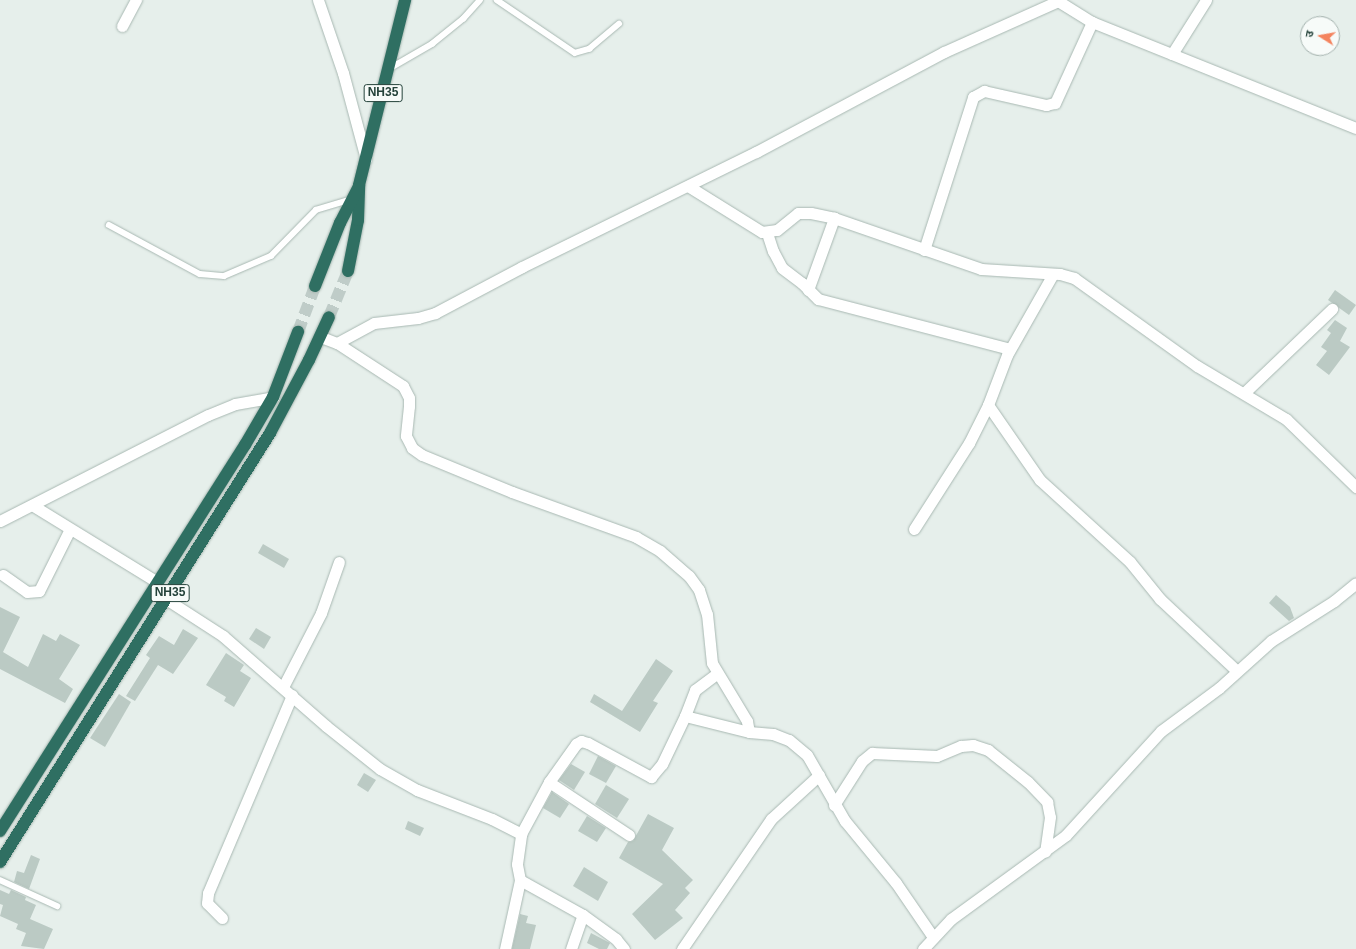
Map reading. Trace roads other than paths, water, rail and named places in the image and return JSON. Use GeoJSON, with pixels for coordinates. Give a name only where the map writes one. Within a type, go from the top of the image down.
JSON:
{"type":"FeatureCollection","features":[{"type":"Feature","properties":{"kind":"highway","name":"NH35"},"geometry":{"type":"LineString","coordinates":[[315,286],[355,199],[389,69],[405,0]]}},
{"type":"Feature","properties":{"kind":"highway","name":"NH35"},"geometry":{"type":"LineString","coordinates":[[348,271],[355,239],[355,199]]}},
{"type":"Feature","properties":{"kind":"highway","name":"NH35"},"geometry":{"type":"LineString","coordinates":[[0,862],[270,433],[321,337],[329,317]]}},
{"type":"Feature","properties":{"kind":"highway","name":"NH35"},"geometry":{"type":"LineString","coordinates":[[0,831],[273,396],[298,332]]}},
{"type":"Feature","properties":{"kind":"street"},"geometry":{"type":"LineString","coordinates":[[122,26],[136,0]]}},
{"type":"Feature","properties":{"kind":"street"},"geometry":{"type":"LineString","coordinates":[[318,0],[343,73],[366,159]]}},
{"type":"Feature","properties":{"kind":"street"},"geometry":{"type":"LineString","coordinates":[[337,343],[374,323],[418,318],[435,313],[522,267],[688,186],[944,52],[1059,0],[1092,22],[1356,128]]}},
{"type":"Feature","properties":{"kind":"street"},"geometry":{"type":"LineString","coordinates":[[1172,54],[1206,0]]}},
{"type":"Feature","properties":{"kind":"street"},"geometry":{"type":"LineString","coordinates":[[924,250],[973,97],[984,91],[1046,105],[1055,103],[1092,22]]}},
{"type":"Feature","properties":{"kind":"street"},"geometry":{"type":"LineString","coordinates":[[688,186],[757,229],[767,232],[777,230],[798,213],[810,213],[834,218],[981,269],[1067,275],[1083,283],[1191,361],[1286,419],[1356,486]]}},
{"type":"Feature","properties":{"kind":"street"},"geometry":{"type":"LineString","coordinates":[[808,290],[834,218]]}},
{"type":"Feature","properties":{"kind":"street"},"geometry":{"type":"LineString","coordinates":[[767,232],[778,263],[823,302],[1010,349]]}},
{"type":"Feature","properties":{"kind":"street"},"geometry":{"type":"LineString","coordinates":[[914,529],[958,462],[988,405],[1010,349],[1053,274]]}},
{"type":"Feature","properties":{"kind":"street"},"geometry":{"type":"LineString","coordinates":[[1244,393],[1332,309]]}},
{"type":"Feature","properties":{"kind":"street"},"geometry":{"type":"LineString","coordinates":[[321,337],[337,343],[403,386],[409,398],[406,436],[412,448],[422,455],[512,492],[636,537],[674,562],[689,576],[698,590],[706,614],[710,658],[716,674],[746,721],[749,732]]}},
{"type":"Feature","properties":{"kind":"street"},"geometry":{"type":"LineString","coordinates":[[0,521],[208,415],[235,404],[273,396]]}},
{"type":"Feature","properties":{"kind":"street"},"geometry":{"type":"LineString","coordinates":[[988,405],[1040,480],[1130,562],[1160,599],[1237,671]]}},
{"type":"Feature","properties":{"kind":"street"},"geometry":{"type":"LineString","coordinates":[[32,505],[154,586],[166,599],[222,636],[326,726],[380,769],[417,790],[492,819],[521,834]]}},
{"type":"Feature","properties":{"kind":"street"},"geometry":{"type":"LineString","coordinates":[[3,575],[27,592],[39,591],[70,529]]}},
{"type":"Feature","properties":{"kind":"street"},"geometry":{"type":"LineString","coordinates":[[282,687],[321,613],[339,562]]}},
{"type":"Feature","properties":{"kind":"street"},"geometry":{"type":"LineString","coordinates":[[923,949],[933,937],[967,906],[1045,852],[1076,826],[1149,742],[1219,688],[1271,641],[1334,601],[1356,583]]}},
{"type":"Feature","properties":{"kind":"street"},"geometry":{"type":"LineString","coordinates":[[505,949],[520,880],[517,864],[521,834],[549,782],[576,744],[581,741],[588,742],[647,777],[654,776],[685,716],[695,690],[716,674]]}},
{"type":"Feature","properties":{"kind":"street"},"geometry":{"type":"LineString","coordinates":[[222,918],[207,903],[208,893],[292,695]]}},
{"type":"Feature","properties":{"kind":"street"},"geometry":{"type":"LineString","coordinates":[[685,716],[749,732],[773,734],[789,740],[807,755],[834,805],[896,883],[933,937]]}},
{"type":"Feature","properties":{"kind":"street"},"geometry":{"type":"LineString","coordinates":[[834,805],[862,761],[872,753],[937,756],[961,746],[974,745],[988,750],[1028,782],[1047,802],[1050,817],[1045,852]]}},
{"type":"Feature","properties":{"kind":"street"},"geometry":{"type":"LineString","coordinates":[[682,949],[771,819],[819,775]]}},
{"type":"Feature","properties":{"kind":"street"},"geometry":{"type":"LineString","coordinates":[[549,782],[629,836]]}},
{"type":"Feature","properties":{"kind":"street"},"geometry":{"type":"LineString","coordinates":[[520,880],[583,915],[616,939],[624,949]]}},
{"type":"Feature","properties":{"kind":"street"},"geometry":{"type":"LineString","coordinates":[[571,949],[583,915]]}},
{"type":"Feature","properties":{"kind":"lane"},"geometry":{"type":"LineString","coordinates":[[389,69],[432,44],[463,19],[480,0]]}},
{"type":"Feature","properties":{"kind":"lane"},"geometry":{"type":"LineString","coordinates":[[497,0],[575,53],[589,49],[619,24]]}},
{"type":"Feature","properties":{"kind":"lane"},"geometry":{"type":"LineString","coordinates":[[109,225],[200,274],[224,276],[271,256],[316,210],[355,199]]}},
{"type":"Feature","properties":{"kind":"lane"},"geometry":{"type":"LineString","coordinates":[[0,880],[57,906]]}},
{"type":"Feature","properties":{"kind":"tunnel"},"geometry":{"type":"LineString","coordinates":[[329,317],[348,271]]}},
{"type":"Feature","properties":{"kind":"tunnel"},"geometry":{"type":"LineString","coordinates":[[298,332],[315,286]]}}]}
